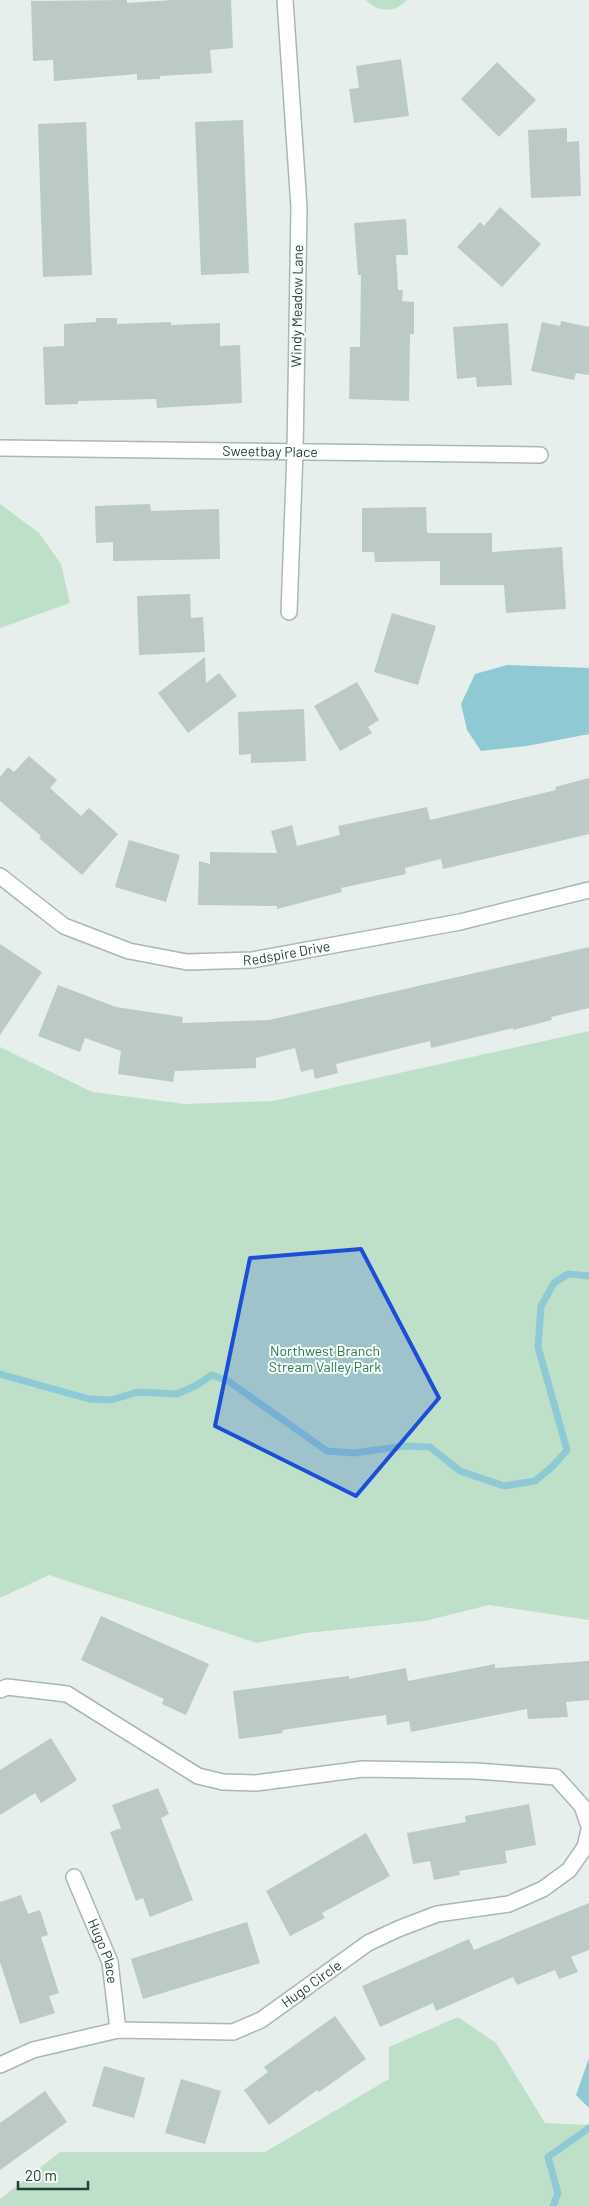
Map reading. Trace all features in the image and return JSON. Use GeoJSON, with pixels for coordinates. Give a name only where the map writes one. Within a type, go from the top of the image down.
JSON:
{"type":"FeatureCollection","features":[{"type":"Feature","properties":{"kind":"street","name":"Windy Meadow Lane"},"geometry":{"type":"LineString","coordinates":[[285,0],[298,207],[295,452],[290,612]]}},
{"type":"Feature","properties":{"kind":"street","name":"Sweetbay Place"},"geometry":{"type":"LineString","coordinates":[[0,448],[540,455]]}},
{"type":"Feature","properties":{"kind":"street","name":"Redspire Drive"},"geometry":{"type":"LineString","coordinates":[[0,876],[64,926],[129,951],[187,962],[252,960],[460,922],[589,890]]}},
{"type":"Feature","properties":{"kind":"street"},"geometry":{"type":"LineString","coordinates":[[0,1690],[7,1687],[67,1694],[198,1776],[223,1782],[256,1783],[363,1769],[476,1771],[556,1777],[586,1803],[589,1826]]}},
{"type":"Feature","properties":{"kind":"street","name":"Hugo Circle"},"geometry":{"type":"LineString","coordinates":[[0,2065],[33,2050],[118,2030],[233,2032],[261,2020],[368,1943],[398,1929],[437,1914],[509,1904],[543,1889],[569,1870],[585,1847],[589,1830]]}},
{"type":"Feature","properties":{"kind":"street","name":"Hugo Place"},"geometry":{"type":"LineString","coordinates":[[74,1877],[110,1962],[118,2030]]}},
{"type":"Feature","properties":{"kind":"highlighted area"},"geometry":{"type":"Polygon","coordinates":[[[361,1249],[439,1398],[356,1496],[215,1426],[250,1258],[361,1249]]]}},
{"type":"Feature","properties":{"kind":"green space"},"geometry":{"type":"Polygon","coordinates":[[[366,0],[407,0],[397,7],[386,10],[376,7],[366,0]]]}},
{"type":"Feature","properties":{"kind":"green space"},"geometry":{"type":"Polygon","coordinates":[[[0,504],[39,533],[61,564],[70,603],[0,628],[0,504]]]}},
{"type":"Feature","properties":{"kind":"green space","name":"Northwest Branch Stream Valley Park"},"geometry":{"type":"Polygon","coordinates":[[[589,1031],[589,1620],[489,1605],[425,1621],[306,1633],[257,1643],[49,1575],[0,1598],[0,1047],[92,1092],[185,1104],[273,1101],[589,1031]]]}},
{"type":"Feature","properties":{"kind":"green space"},"geometry":{"type":"Polygon","coordinates":[[[458,2017],[496,2043],[545,2123],[589,2125],[589,2206],[0,2206],[0,2199],[60,2152],[265,2152],[389,2079],[389,2047],[458,2017]]]}},
{"type":"Feature","properties":{"kind":"water"},"geometry":{"type":"Polygon","coordinates":[[[507,665],[589,668],[589,734],[527,746],[481,751],[467,730],[461,704],[475,674],[507,665]]]}},
{"type":"Feature","properties":{"kind":"water"},"geometry":{"type":"Polygon","coordinates":[[[589,2058],[589,2108],[576,2095],[589,2058]]]}},
{"type":"Feature","properties":{"kind":"building"},"geometry":{"type":"Polygon","coordinates":[[[127,0],[127,3],[173,0],[231,0],[233,48],[210,50],[212,73],[160,76],[160,79],[137,80],[137,74],[54,81],[53,60],[33,61],[31,1],[127,0]]]}},
{"type":"Feature","properties":{"kind":"building"},"geometry":{"type":"Polygon","coordinates":[[[401,59],[409,116],[354,123],[349,89],[359,88],[356,66],[401,59]]]}},
{"type":"Feature","properties":{"kind":"building"},"geometry":{"type":"Polygon","coordinates":[[[497,62],[536,100],[499,137],[461,99],[497,62]]]}},
{"type":"Feature","properties":{"kind":"building"},"geometry":{"type":"Polygon","coordinates":[[[243,120],[249,273],[201,275],[195,122],[243,120]]]}},
{"type":"Feature","properties":{"kind":"building"},"geometry":{"type":"Polygon","coordinates":[[[86,122],[92,275],[43,277],[38,124],[86,122]]]}},
{"type":"Feature","properties":{"kind":"building"},"geometry":{"type":"Polygon","coordinates":[[[567,128],[567,142],[579,141],[581,196],[531,198],[528,130],[567,128]]]}},
{"type":"Feature","properties":{"kind":"building"},"geometry":{"type":"Polygon","coordinates":[[[500,207],[541,244],[502,287],[457,247],[480,222],[484,226],[500,207]]]}},
{"type":"Feature","properties":{"kind":"building"},"geometry":{"type":"Polygon","coordinates":[[[406,219],[408,255],[396,255],[398,290],[403,290],[402,301],[414,302],[414,334],[410,334],[409,401],[349,399],[350,347],[360,347],[361,275],[358,275],[354,223],[406,219]]]}},
{"type":"Feature","properties":{"kind":"building"},"geometry":{"type":"Polygon","coordinates":[[[96,318],[117,318],[117,324],[171,322],[171,325],[220,323],[220,346],[240,345],[242,403],[157,408],[156,399],[78,401],[78,404],[45,405],[43,347],[64,346],[64,324],[96,322],[96,318]]]}},
{"type":"Feature","properties":{"kind":"building"},"geometry":{"type":"Polygon","coordinates":[[[561,321],[589,327],[589,375],[576,373],[574,380],[531,371],[542,322],[560,326],[561,321]]]}},
{"type":"Feature","properties":{"kind":"building"},"geometry":{"type":"Polygon","coordinates":[[[508,323],[512,385],[477,387],[476,377],[457,379],[453,327],[508,323]]]}},
{"type":"Feature","properties":{"kind":"building"},"geometry":{"type":"Polygon","coordinates":[[[150,504],[151,511],[219,509],[220,559],[113,561],[113,542],[96,543],[95,506],[150,504]]]}},
{"type":"Feature","properties":{"kind":"building"},"geometry":{"type":"Polygon","coordinates":[[[426,507],[427,533],[492,533],[492,552],[562,547],[566,609],[506,613],[504,585],[440,585],[440,561],[375,562],[374,552],[362,552],[362,508],[426,507]]]}},
{"type":"Feature","properties":{"kind":"building"},"geometry":{"type":"Polygon","coordinates":[[[190,594],[191,618],[203,617],[205,652],[139,655],[137,596],[190,594]]]}},
{"type":"Feature","properties":{"kind":"building"},"geometry":{"type":"Polygon","coordinates":[[[392,613],[436,626],[418,685],[374,672],[392,613]]]}},
{"type":"Feature","properties":{"kind":"building"},"geometry":{"type":"Polygon","coordinates":[[[205,657],[206,683],[219,673],[237,696],[188,733],[158,693],[205,657]]]}},
{"type":"Feature","properties":{"kind":"building"},"geometry":{"type":"Polygon","coordinates":[[[357,682],[379,720],[368,727],[372,733],[340,751],[314,706],[357,682]]]}},
{"type":"Feature","properties":{"kind":"building"},"geometry":{"type":"Polygon","coordinates":[[[304,709],[306,761],[251,763],[251,754],[239,755],[238,712],[304,709]]]}},
{"type":"Feature","properties":{"kind":"building"},"geometry":{"type":"Polygon","coordinates":[[[29,756],[57,780],[50,788],[81,816],[89,808],[118,834],[82,875],[0,801],[0,777],[8,767],[14,772],[29,756]]]}},
{"type":"Feature","properties":{"kind":"building"},"geometry":{"type":"Polygon","coordinates":[[[589,778],[589,834],[443,869],[441,859],[405,868],[406,874],[341,888],[342,892],[277,909],[277,906],[198,905],[199,861],[210,864],[210,852],[277,853],[271,831],[292,825],[297,846],[340,835],[338,826],[427,807],[430,820],[556,790],[555,787],[589,778]]]}},
{"type":"Feature","properties":{"kind":"building"},"geometry":{"type":"Polygon","coordinates":[[[129,840],[180,855],[166,902],[115,887],[129,840]]]}},
{"type":"Feature","properties":{"kind":"building"},"geometry":{"type":"Polygon","coordinates":[[[0,944],[42,972],[0,1035],[0,944]]]}},
{"type":"Feature","properties":{"kind":"building"},"geometry":{"type":"Polygon","coordinates":[[[589,947],[589,1008],[551,1017],[552,1020],[513,1030],[513,1028],[431,1048],[430,1041],[336,1064],[338,1073],[315,1079],[313,1069],[301,1072],[295,1048],[256,1058],[256,1068],[175,1071],[173,1082],[118,1074],[121,1051],[85,1038],[80,1052],[38,1036],[58,985],[116,1007],[183,1017],[182,1023],[269,1020],[589,947]]]}},
{"type":"Feature","properties":{"kind":"building"},"geometry":{"type":"Polygon","coordinates":[[[101,1616],[209,1664],[186,1715],[162,1704],[164,1699],[81,1660],[101,1616]]]}},
{"type":"Feature","properties":{"kind":"building"},"geometry":{"type":"Polygon","coordinates":[[[589,1661],[589,1700],[566,1702],[568,1717],[528,1719],[527,1709],[411,1732],[409,1721],[387,1725],[386,1715],[282,1730],[283,1733],[239,1739],[233,1691],[349,1676],[349,1679],[406,1668],[408,1681],[495,1664],[495,1668],[589,1661]]]}},
{"type":"Feature","properties":{"kind":"building"},"geometry":{"type":"Polygon","coordinates":[[[51,1738],[77,1780],[41,1803],[35,1793],[0,1815],[0,1770],[51,1738]]]}},
{"type":"Feature","properties":{"kind":"building"},"geometry":{"type":"Polygon","coordinates":[[[158,1788],[169,1814],[161,1818],[193,1900],[150,1917],[143,1898],[136,1901],[110,1832],[121,1828],[112,1805],[158,1788]]]}},
{"type":"Feature","properties":{"kind":"building"},"geometry":{"type":"Polygon","coordinates":[[[529,1804],[536,1845],[505,1851],[507,1863],[459,1871],[460,1875],[434,1880],[430,1861],[413,1864],[407,1833],[466,1822],[465,1816],[529,1804]]]}},
{"type":"Feature","properties":{"kind":"building"},"geometry":{"type":"Polygon","coordinates":[[[366,1833],[390,1876],[322,1913],[325,1918],[290,1936],[266,1891],[366,1833]]]}},
{"type":"Feature","properties":{"kind":"building"},"geometry":{"type":"Polygon","coordinates":[[[21,1895],[28,1914],[40,1910],[48,1935],[41,1937],[59,1993],[49,1996],[55,2013],[20,2024],[0,1962],[0,1902],[21,1895]]]}},
{"type":"Feature","properties":{"kind":"building"},"geometry":{"type":"Polygon","coordinates":[[[589,1903],[589,1950],[571,1957],[578,1972],[559,1979],[555,1970],[517,1985],[513,1977],[436,2011],[433,2003],[380,2027],[362,1986],[469,1939],[474,1950],[589,1903]]]}},
{"type":"Feature","properties":{"kind":"building"},"geometry":{"type":"Polygon","coordinates":[[[247,1922],[260,1963],[143,1999],[131,1959],[247,1922]]]}},
{"type":"Feature","properties":{"kind":"building"},"geometry":{"type":"Polygon","coordinates":[[[335,2016],[366,2059],[319,2092],[317,2090],[269,2125],[244,2090],[268,2072],[264,2067],[335,2016]]]}},
{"type":"Feature","properties":{"kind":"building"},"geometry":{"type":"Polygon","coordinates":[[[104,2066],[145,2078],[134,2118],[92,2106],[104,2066]]]}},
{"type":"Feature","properties":{"kind":"building"},"geometry":{"type":"Polygon","coordinates":[[[181,2079],[221,2091],[205,2144],[165,2133],[181,2079]]]}},
{"type":"Feature","properties":{"kind":"building"},"geometry":{"type":"Polygon","coordinates":[[[45,2091],[67,2122],[0,2170],[0,2123],[45,2091]]]}},
{"type":"Feature","properties":{"kind":"waterway"},"geometry":{"type":"LineString","coordinates":[[0,1374],[89,1399],[111,1400],[138,1392],[177,1394],[197,1385],[212,1375],[228,1381],[327,1451],[354,1453],[405,1446],[430,1447],[460,1471],[504,1486],[535,1481],[553,1466],[567,1450],[538,1347],[541,1306],[554,1283],[568,1274],[589,1276]]}},
{"type":"Feature","properties":{"kind":"waterway"},"geometry":{"type":"LineString","coordinates":[[553,2206],[558,2193],[548,2157],[589,2128]]}}]}
